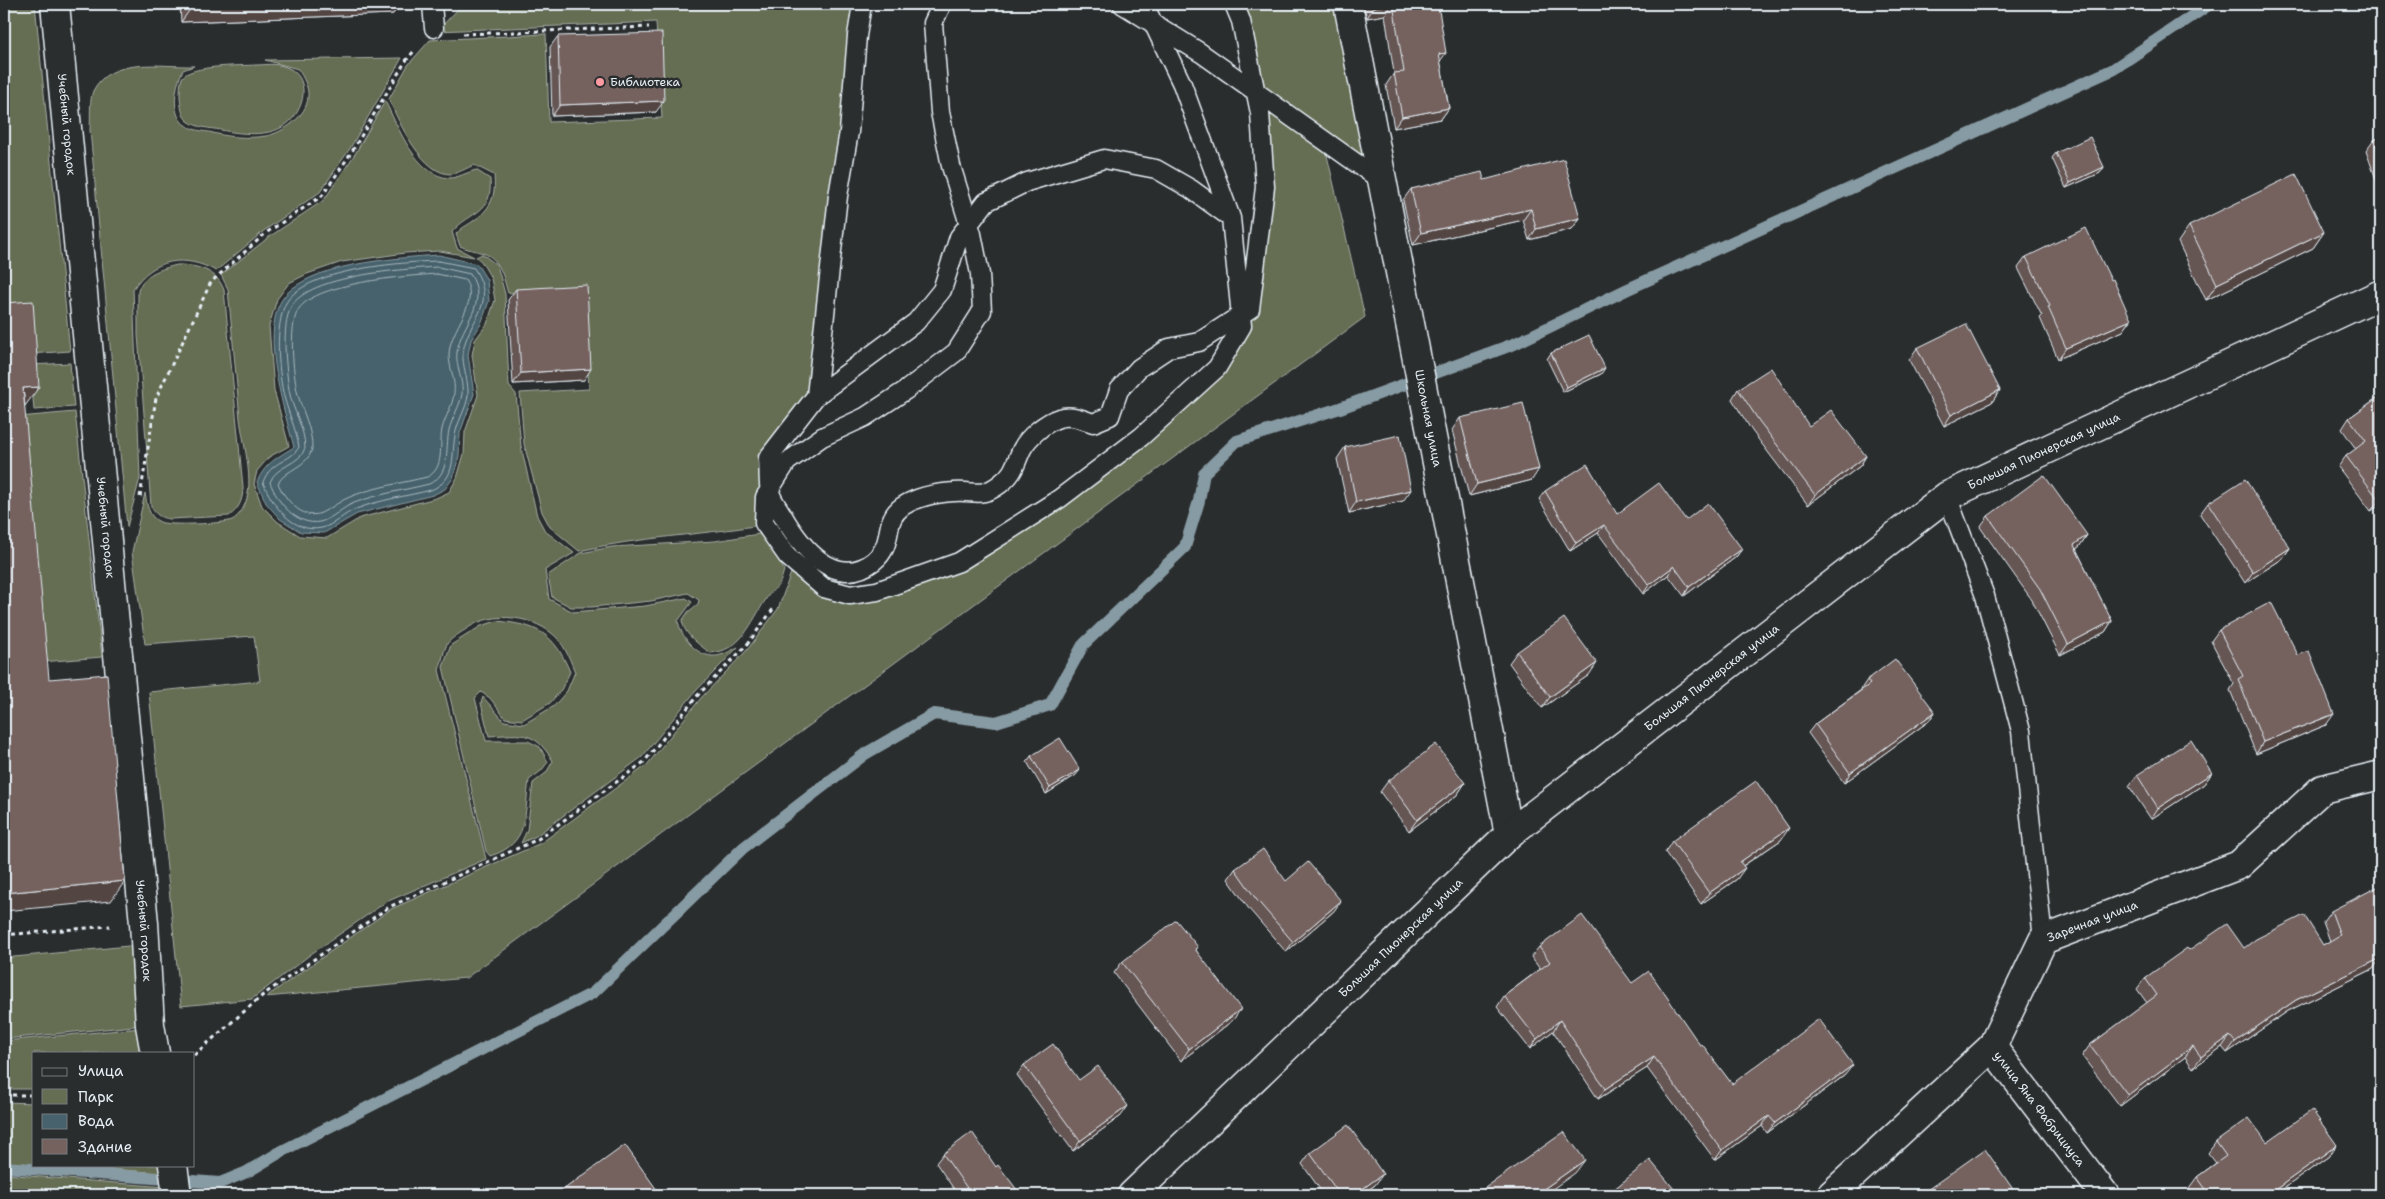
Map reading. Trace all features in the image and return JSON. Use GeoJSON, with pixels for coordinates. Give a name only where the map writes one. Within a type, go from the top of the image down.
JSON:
{"type":"FeatureCollection","features":[{"type":"Feature","properties":{"kind":"street","name":"Учебный городок"},"geometry":{"type":"LineString","coordinates":[[55,4],[144,922],[150,1025],[156,1052]]}},
{"type":"Feature","properties":{"kind":"street","name":"Школьная улица"},"geometry":{"type":"LineString","coordinates":[[1348,4],[1509,834]]}},
{"type":"Feature","properties":{"kind":"street","name":"Большая Пионерская улица"},"geometry":{"type":"LineString","coordinates":[[1132,1195],[1509,834],[1947,496],[2381,294]]}},
{"type":"Feature","properties":{"kind":"street","name":"Заречная улица"},"geometry":{"type":"LineString","coordinates":[[1831,1195],[1992,1047],[2043,940],[2239,865],[2322,789],[2381,775]]}},
{"type":"Feature","properties":{"kind":"street","name":"улица Яна Фабрициуса"},"geometry":{"type":"LineString","coordinates":[[1992,1047],[2105,1195]]}},
{"type":"Feature","properties":{"kind":"street"},"geometry":{"type":"LineString","coordinates":[[173,1166],[177,1195]]}},
{"type":"Feature","properties":{"kind":"lane"},"geometry":{"type":"LineString","coordinates":[[431,32],[432,4]]}},
{"type":"Feature","properties":{"kind":"lane"},"geometry":{"type":"LineString","coordinates":[[816,396],[838,196],[849,132],[857,36],[862,4]]}},
{"type":"Feature","properties":{"kind":"lane"},"geometry":{"type":"LineString","coordinates":[[942,4],[933,23],[940,112],[951,166],[969,224],[980,274],[982,311],[956,352],[906,390],[865,417],[822,437],[788,462],[765,496],[764,523],[788,557],[824,588],[850,595],[877,591],[959,562],[1059,499],[1141,437],[1217,368],[1242,326],[1231,218],[1182,84],[1144,4]]}},
{"type":"Feature","properties":{"kind":"lane"},"geometry":{"type":"LineString","coordinates":[[1122,4],[1255,92],[1383,182]]}},
{"type":"Feature","properties":{"kind":"lane"},"geometry":{"type":"LineString","coordinates":[[1231,218],[1191,189],[1156,169],[1104,159],[1027,182],[986,202],[959,237],[942,290],[916,322],[816,396],[768,458],[770,494],[789,526],[810,552],[830,568],[856,572],[875,560],[888,542],[889,522],[902,506],[930,494],[955,492],[982,494],[995,487],[1002,483],[1017,465],[1022,449],[1034,434],[1060,417],[1077,418],[1093,423],[1110,416],[1119,390],[1139,368],[1169,348],[1200,342],[1250,309],[1265,187],[1260,113],[1241,21],[1234,4]]}},
{"type":"Feature","properties":{"kind":"lane"},"geometry":{"type":"LineString","coordinates":[[1947,496],[1985,596],[2020,731],[2043,940]]}},
{"type":"Feature","properties":{"kind":"path"},"geometry":{"type":"LineString","coordinates":[[140,499],[156,398],[211,282],[266,233],[322,196],[351,153],[405,62],[431,32],[650,27]]}},
{"type":"Feature","properties":{"kind":"path"},"geometry":{"type":"LineString","coordinates":[[195,1054],[263,995],[389,907],[538,839],[644,762],[698,694],[746,646],[774,608]]}},
{"type":"Feature","properties":{"kind":"path"},"geometry":{"type":"LineString","coordinates":[[4,935],[144,922]]}},
{"type":"Feature","properties":{"kind":"path"},"geometry":{"type":"LineString","coordinates":[[4,1095],[32,1095]]}},
{"type":"Feature","properties":{"kind":"green space"},"geometry":{"type":"Polygon","coordinates":[[[4,4],[35,4],[70,351],[29,354],[4,316],[4,4]]]}},
{"type":"Feature","properties":{"kind":"green space"},"geometry":{"type":"Polygon","coordinates":[[[463,4],[857,4],[812,393],[764,456],[761,525],[624,542],[579,551],[550,527],[542,512],[524,444],[520,393],[589,389],[583,290],[508,293],[503,275],[494,260],[483,253],[460,246],[456,234],[484,212],[491,202],[494,190],[494,175],[474,165],[452,174],[441,172],[431,166],[413,146],[389,99],[408,65],[430,40],[546,34],[549,122],[662,118],[656,22],[437,31],[463,4]]]}},
{"type":"Feature","properties":{"kind":"green space"},"geometry":{"type":"Polygon","coordinates":[[[1239,4],[1345,4],[1377,173],[1259,90],[1239,4]]]}},
{"type":"Feature","properties":{"kind":"green space"},"geometry":{"type":"Polygon","coordinates":[[[402,58],[349,150],[320,192],[265,230],[216,271],[193,262],[170,262],[150,271],[133,289],[140,478],[127,527],[90,130],[93,91],[101,80],[111,72],[124,68],[152,65],[194,66],[183,70],[178,82],[175,103],[181,121],[190,128],[198,130],[230,136],[259,137],[273,134],[293,123],[303,111],[308,97],[307,86],[298,69],[265,60],[402,58]]]}},
{"type":"Feature","properties":{"kind":"green space"},"geometry":{"type":"Polygon","coordinates":[[[273,64],[293,70],[299,77],[302,85],[301,103],[292,120],[284,126],[270,132],[245,133],[199,126],[184,116],[180,97],[180,85],[182,78],[187,74],[205,68],[273,64]]]}},
{"type":"Feature","properties":{"kind":"green space"},"geometry":{"type":"Polygon","coordinates":[[[1260,99],[1325,147],[1365,317],[466,978],[266,997],[391,909],[541,843],[647,765],[701,698],[748,649],[778,609],[793,567],[852,601],[960,564],[1219,369],[1253,311],[1260,99]]]}},
{"type":"Feature","properties":{"kind":"green space"},"geometry":{"type":"Polygon","coordinates":[[[385,101],[402,136],[418,160],[427,169],[438,175],[450,178],[476,170],[490,179],[490,191],[484,206],[452,232],[457,248],[474,257],[440,251],[405,253],[342,262],[307,274],[289,283],[277,299],[269,326],[274,390],[289,446],[269,457],[257,471],[254,484],[262,506],[278,522],[300,536],[327,538],[360,518],[436,498],[449,492],[457,478],[464,454],[465,432],[478,395],[472,355],[475,340],[487,324],[495,300],[491,278],[481,261],[476,257],[482,254],[497,265],[505,294],[509,386],[516,394],[521,446],[537,516],[545,531],[574,553],[545,570],[549,599],[573,612],[645,606],[686,598],[692,602],[678,621],[682,633],[690,644],[706,655],[715,656],[738,647],[695,692],[642,757],[536,836],[521,843],[527,830],[533,783],[546,773],[553,761],[540,744],[527,736],[489,736],[481,703],[483,697],[504,721],[524,724],[554,706],[567,691],[575,672],[557,638],[538,625],[526,620],[502,617],[489,619],[478,622],[460,633],[447,644],[439,670],[486,859],[386,902],[311,954],[252,999],[181,1006],[149,692],[260,681],[254,636],[145,644],[132,552],[145,493],[147,506],[153,517],[165,523],[218,523],[235,519],[241,511],[246,501],[249,480],[240,419],[228,289],[221,275],[269,237],[324,200],[355,154],[385,101]]]}},
{"type":"Feature","properties":{"kind":"green space"},"geometry":{"type":"Polygon","coordinates":[[[177,265],[192,266],[211,273],[221,283],[224,290],[243,487],[240,504],[229,516],[170,519],[159,516],[151,506],[138,335],[138,291],[140,285],[148,276],[177,265]]]}},
{"type":"Feature","properties":{"kind":"green space"},"geometry":{"type":"Polygon","coordinates":[[[70,363],[74,407],[34,410],[30,365],[70,363]]]}},
{"type":"Feature","properties":{"kind":"green space"},"geometry":{"type":"Polygon","coordinates":[[[75,412],[102,657],[41,662],[19,417],[75,412]]]}},
{"type":"Feature","properties":{"kind":"green space"},"geometry":{"type":"Polygon","coordinates":[[[765,533],[784,570],[780,581],[777,587],[769,594],[744,634],[730,647],[721,651],[710,653],[686,631],[682,621],[688,612],[698,604],[699,600],[688,593],[651,601],[592,607],[571,607],[552,597],[548,575],[581,553],[612,547],[715,541],[765,533]]]}},
{"type":"Feature","properties":{"kind":"green space"},"geometry":{"type":"Polygon","coordinates":[[[497,621],[523,625],[543,633],[558,648],[570,672],[561,690],[550,703],[522,720],[505,718],[490,698],[481,692],[475,698],[486,741],[528,741],[540,747],[548,762],[541,771],[529,780],[525,816],[519,836],[503,851],[490,856],[486,851],[443,667],[451,645],[481,626],[497,621]]]}},
{"type":"Feature","properties":{"kind":"green space"},"geometry":{"type":"Polygon","coordinates":[[[139,945],[144,1025],[4,1039],[4,958],[139,945]]]}},
{"type":"Feature","properties":{"kind":"green space"},"geometry":{"type":"Polygon","coordinates":[[[141,1028],[146,1052],[32,1052],[32,1089],[4,1089],[4,1041],[141,1028]]]}},
{"type":"Feature","properties":{"kind":"green space"},"geometry":{"type":"Polygon","coordinates":[[[4,1102],[32,1103],[32,1164],[4,1162],[4,1102]]]}},
{"type":"Feature","properties":{"kind":"green space"},"geometry":{"type":"Polygon","coordinates":[[[70,1166],[163,1166],[164,1173],[70,1166]]]}},
{"type":"Feature","properties":{"kind":"green space"},"geometry":{"type":"Polygon","coordinates":[[[4,1174],[166,1187],[166,1195],[4,1195],[4,1174]]]}},
{"type":"Feature","properties":{"kind":"water"},"geometry":{"type":"Polygon","coordinates":[[[439,255],[477,264],[487,280],[489,301],[481,324],[471,340],[468,355],[474,394],[460,433],[459,456],[453,478],[445,489],[433,495],[357,514],[324,533],[301,532],[280,519],[266,503],[257,482],[268,465],[294,447],[280,394],[274,353],[273,333],[275,316],[281,301],[292,288],[309,278],[330,271],[377,261],[439,255]]]}},
{"type":"Feature","properties":{"kind":"building"},"geometry":{"type":"Polygon","coordinates":[[[1374,4],[1393,4],[1374,7],[1374,4]]]}},
{"type":"Feature","properties":{"kind":"building"},"geometry":{"type":"Polygon","coordinates":[[[1393,4],[1438,4],[1446,53],[1439,54],[1449,108],[1402,117],[1394,73],[1404,72],[1393,4]]]}},
{"type":"Feature","properties":{"kind":"building"},"geometry":{"type":"Polygon","coordinates":[[[662,33],[664,101],[560,105],[558,36],[662,33]]]}},
{"type":"Feature","properties":{"kind":"building"},"geometry":{"type":"Polygon","coordinates":[[[2090,137],[2104,167],[2070,183],[2056,153],[2090,137]]]}},
{"type":"Feature","properties":{"kind":"building"},"geometry":{"type":"Polygon","coordinates":[[[2381,137],[2381,161],[2374,140],[2381,137]]]}},
{"type":"Feature","properties":{"kind":"building"},"geometry":{"type":"Polygon","coordinates":[[[1564,159],[1580,218],[1536,229],[1531,209],[1421,233],[1411,189],[1482,172],[1484,180],[1564,159]]]}},
{"type":"Feature","properties":{"kind":"building"},"geometry":{"type":"Polygon","coordinates":[[[2296,174],[2324,232],[2217,284],[2189,226],[2296,174]]]}},
{"type":"Feature","properties":{"kind":"building"},"geometry":{"type":"Polygon","coordinates":[[[2086,228],[2111,280],[2113,279],[2131,320],[2066,348],[2048,307],[2050,306],[2026,257],[2086,228]]]}},
{"type":"Feature","properties":{"kind":"building"},"geometry":{"type":"Polygon","coordinates":[[[587,285],[591,369],[521,373],[516,289],[587,285]]]}},
{"type":"Feature","properties":{"kind":"building"},"geometry":{"type":"Polygon","coordinates":[[[33,301],[39,387],[23,388],[49,679],[107,674],[125,881],[4,893],[4,303],[33,301]]]}},
{"type":"Feature","properties":{"kind":"building"},"geometry":{"type":"Polygon","coordinates":[[[1966,324],[2000,390],[1951,415],[1917,348],[1966,324]]]}},
{"type":"Feature","properties":{"kind":"building"},"geometry":{"type":"Polygon","coordinates":[[[1589,335],[1605,368],[1567,387],[1551,353],[1589,335]]]}},
{"type":"Feature","properties":{"kind":"building"},"geometry":{"type":"Polygon","coordinates":[[[1771,368],[1809,426],[1831,410],[1866,456],[1815,495],[1759,421],[1738,389],[1771,368]]]}},
{"type":"Feature","properties":{"kind":"building"},"geometry":{"type":"Polygon","coordinates":[[[2381,395],[2381,498],[2379,500],[2346,456],[2366,441],[2349,418],[2381,395]]]}},
{"type":"Feature","properties":{"kind":"building"},"geometry":{"type":"Polygon","coordinates":[[[1523,403],[1539,469],[1477,484],[1460,418],[1523,403]]]}},
{"type":"Feature","properties":{"kind":"building"},"geometry":{"type":"Polygon","coordinates":[[[1400,435],[1411,490],[1356,502],[1345,447],[1400,435]]]}},
{"type":"Feature","properties":{"kind":"building"},"geometry":{"type":"Polygon","coordinates":[[[1587,464],[1617,514],[1659,483],[1686,520],[1708,503],[1742,549],[1689,587],[1674,566],[1649,585],[1604,525],[1576,543],[1545,491],[1587,464]]]}},
{"type":"Feature","properties":{"kind":"building"},"geometry":{"type":"Polygon","coordinates":[[[2044,475],[2087,535],[2074,545],[2112,621],[2068,644],[2040,589],[1988,516],[2044,475]]]}},
{"type":"Feature","properties":{"kind":"building"},"geometry":{"type":"Polygon","coordinates":[[[2245,479],[2290,548],[2253,572],[2208,503],[2245,479]]]}},
{"type":"Feature","properties":{"kind":"building"},"geometry":{"type":"Polygon","coordinates":[[[2271,602],[2298,655],[2309,651],[2334,714],[2263,742],[2238,679],[2243,676],[2219,630],[2271,602]]]}},
{"type":"Feature","properties":{"kind":"building"},"geometry":{"type":"Polygon","coordinates":[[[1564,618],[1597,663],[1550,697],[1517,652],[1564,618]]]}},
{"type":"Feature","properties":{"kind":"building"},"geometry":{"type":"Polygon","coordinates":[[[1895,659],[1935,712],[1850,773],[1815,724],[1870,684],[1867,680],[1895,659]]]}},
{"type":"Feature","properties":{"kind":"building"},"geometry":{"type":"Polygon","coordinates":[[[1060,738],[1080,770],[1050,788],[1031,756],[1060,738]]]}},
{"type":"Feature","properties":{"kind":"building"},"geometry":{"type":"Polygon","coordinates":[[[2191,740],[2212,773],[2158,808],[2137,775],[2191,740]]]}},
{"type":"Feature","properties":{"kind":"building"},"geometry":{"type":"Polygon","coordinates":[[[1436,744],[1465,783],[1417,820],[1388,781],[1436,744]]]}},
{"type":"Feature","properties":{"kind":"building"},"geometry":{"type":"Polygon","coordinates":[[[1756,781],[1789,828],[1740,862],[1745,868],[1709,893],[1672,841],[1756,781]]]}},
{"type":"Feature","properties":{"kind":"building"},"geometry":{"type":"Polygon","coordinates":[[[1263,849],[1286,881],[1308,862],[1341,901],[1293,942],[1256,899],[1235,869],[1263,849]]]}},
{"type":"Feature","properties":{"kind":"building"},"geometry":{"type":"Polygon","coordinates":[[[2381,885],[2381,949],[2376,952],[2381,958],[2296,1000],[2235,1042],[2230,1036],[2201,1057],[2193,1046],[2128,1095],[2090,1045],[2157,995],[2145,978],[2187,948],[2189,950],[2227,924],[2244,948],[2256,939],[2304,915],[2323,945],[2340,935],[2331,911],[2381,885]]]}},
{"type":"Feature","properties":{"kind":"building"},"geometry":{"type":"Polygon","coordinates":[[[1582,915],[1632,983],[1649,971],[1700,1045],[1702,1044],[1732,1084],[1819,1019],[1853,1065],[1775,1123],[1769,1116],[1722,1150],[1654,1057],[1605,1089],[1560,1020],[1537,1039],[1504,996],[1550,962],[1539,947],[1582,915]]]}},
{"type":"Feature","properties":{"kind":"building"},"geometry":{"type":"Polygon","coordinates":[[[1176,920],[1198,947],[1195,949],[1241,1009],[1189,1049],[1122,962],[1176,920]]]}},
{"type":"Feature","properties":{"kind":"building"},"geometry":{"type":"Polygon","coordinates":[[[1053,1044],[1079,1080],[1098,1066],[1128,1106],[1080,1141],[1024,1065],[1053,1044]]]}},
{"type":"Feature","properties":{"kind":"building"},"geometry":{"type":"Polygon","coordinates":[[[2312,1110],[2337,1145],[2268,1195],[2210,1195],[2197,1177],[2226,1156],[2216,1142],[2249,1118],[2267,1142],[2312,1110]]]}},
{"type":"Feature","properties":{"kind":"building"},"geometry":{"type":"Polygon","coordinates":[[[1348,1125],[1383,1174],[1354,1195],[1340,1195],[1310,1153],[1348,1125]]]}},
{"type":"Feature","properties":{"kind":"building"},"geometry":{"type":"Polygon","coordinates":[[[972,1132],[996,1167],[998,1165],[1021,1195],[958,1195],[967,1188],[943,1154],[972,1132]]]}},
{"type":"Feature","properties":{"kind":"building"},"geometry":{"type":"Polygon","coordinates":[[[1564,1132],[1585,1160],[1535,1195],[1475,1195],[1564,1132]]]}},
{"type":"Feature","properties":{"kind":"building"},"geometry":{"type":"Polygon","coordinates":[[[625,1145],[657,1190],[651,1195],[556,1195],[625,1145]]]}},
{"type":"Feature","properties":{"kind":"building"},"geometry":{"type":"Polygon","coordinates":[[[1985,1149],[2017,1195],[1931,1195],[1927,1190],[1985,1149]]]}},
{"type":"Feature","properties":{"kind":"building"},"geometry":{"type":"Polygon","coordinates":[[[1650,1160],[1679,1195],[1608,1195],[1608,1194],[1650,1160]]]}},
{"type":"Feature","properties":{"kind":"waterway"},"geometry":{"type":"LineString","coordinates":[[4,1167],[220,1183],[247,1172],[282,1151],[593,993],[743,848],[865,754],[934,714],[996,722],[1050,705],[1083,645],[1185,547],[1199,501],[1204,473],[1237,441],[1340,408],[1514,344],[1628,289],[2112,70],[2210,4]]}},
{"type":"Feature","properties":{"kind":"place","name":"Библиотека"},"geometry":{"type":"Point","coordinates":[600,82]}}]}
